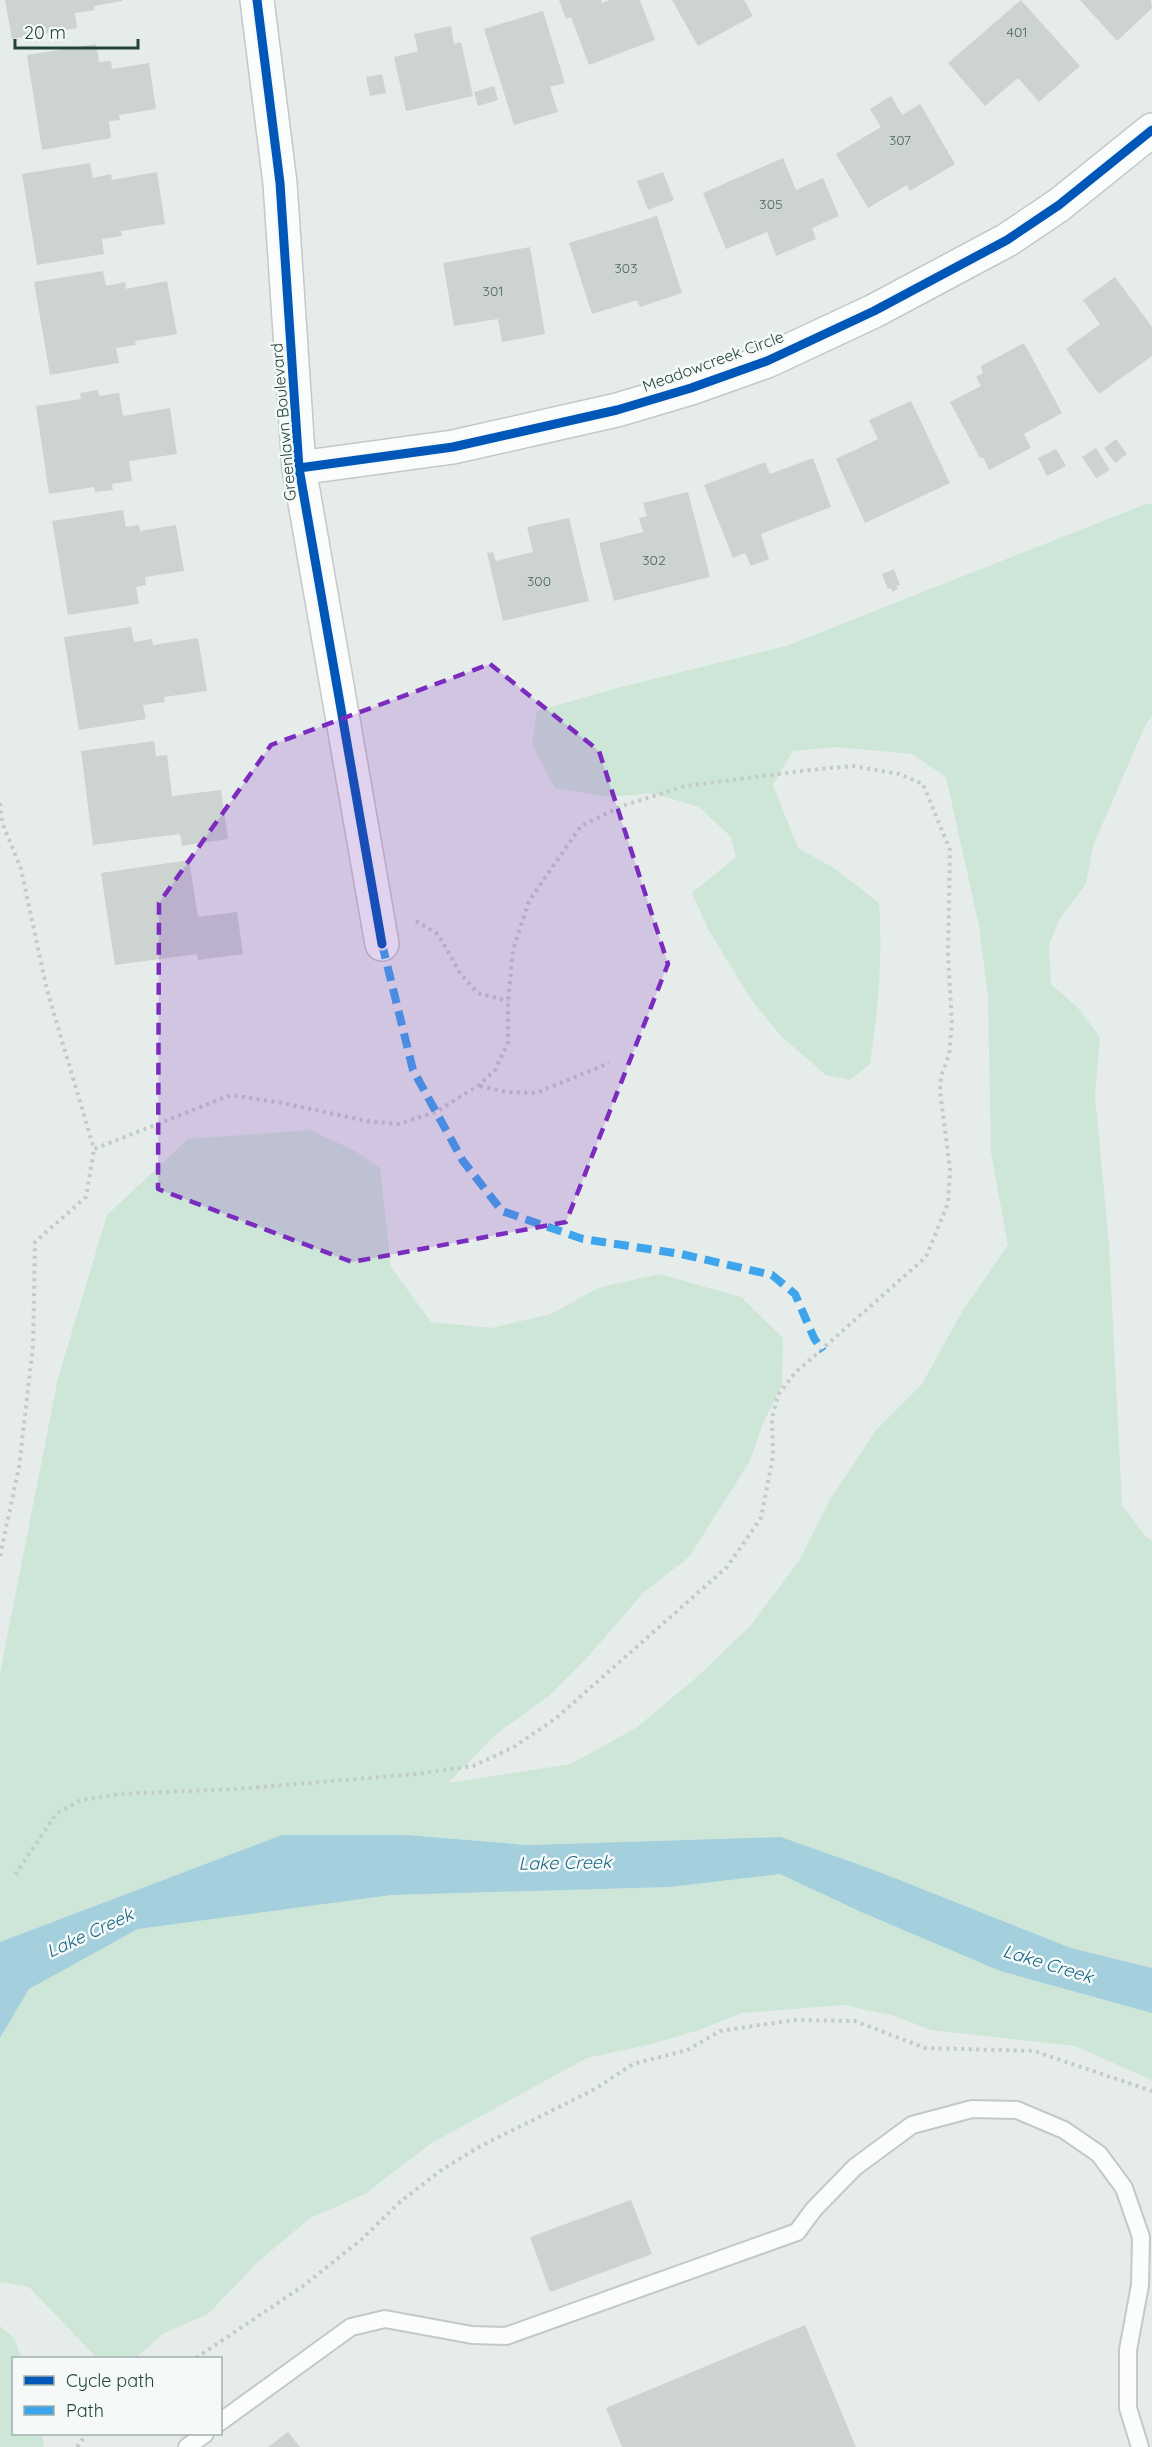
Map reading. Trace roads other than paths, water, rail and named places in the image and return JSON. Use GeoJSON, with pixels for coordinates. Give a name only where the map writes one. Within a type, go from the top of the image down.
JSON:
{"type":"FeatureCollection","features":[{"type":"Feature","properties":{"kind":"street","name":"Greenlawn Boulevard"},"geometry":{"type":"LineString","coordinates":[[257,0],[280,183],[299,468],[380,932]]}},
{"type":"Feature","properties":{"kind":"street","name":"Meadowcreek Circle"},"geometry":{"type":"LineString","coordinates":[[299,468],[453,447],[617,410],[691,388],[767,361],[874,311],[1007,240],[1059,205],[1152,130]]}},
{"type":"Feature","properties":{"kind":"lane"},"geometry":{"type":"LineString","coordinates":[[222,2421],[351,2327],[385,2319],[472,2335],[506,2336],[797,2232],[814,2209],[855,2167],[912,2125],[972,2109],[1017,2110],[1064,2130],[1099,2154],[1124,2188],[1141,2238],[1140,2285],[1128,2350],[1128,2408],[1140,2447]]}},
{"type":"Feature","properties":{"kind":"lane"},"geometry":{"type":"LineString","coordinates":[[187,2447],[202,2435]]}},
{"type":"Feature","properties":{"kind":"water","name":"Lake Creek"},"geometry":{"type":"Polygon","coordinates":[[[282,1835],[407,1835],[527,1845],[781,1837],[877,1871],[1071,1948],[1152,1968],[1152,2013],[1000,1971],[861,1912],[780,1874],[670,1887],[392,1895],[138,1929],[29,1989],[0,2038],[0,1942],[282,1835]]]}}]}
